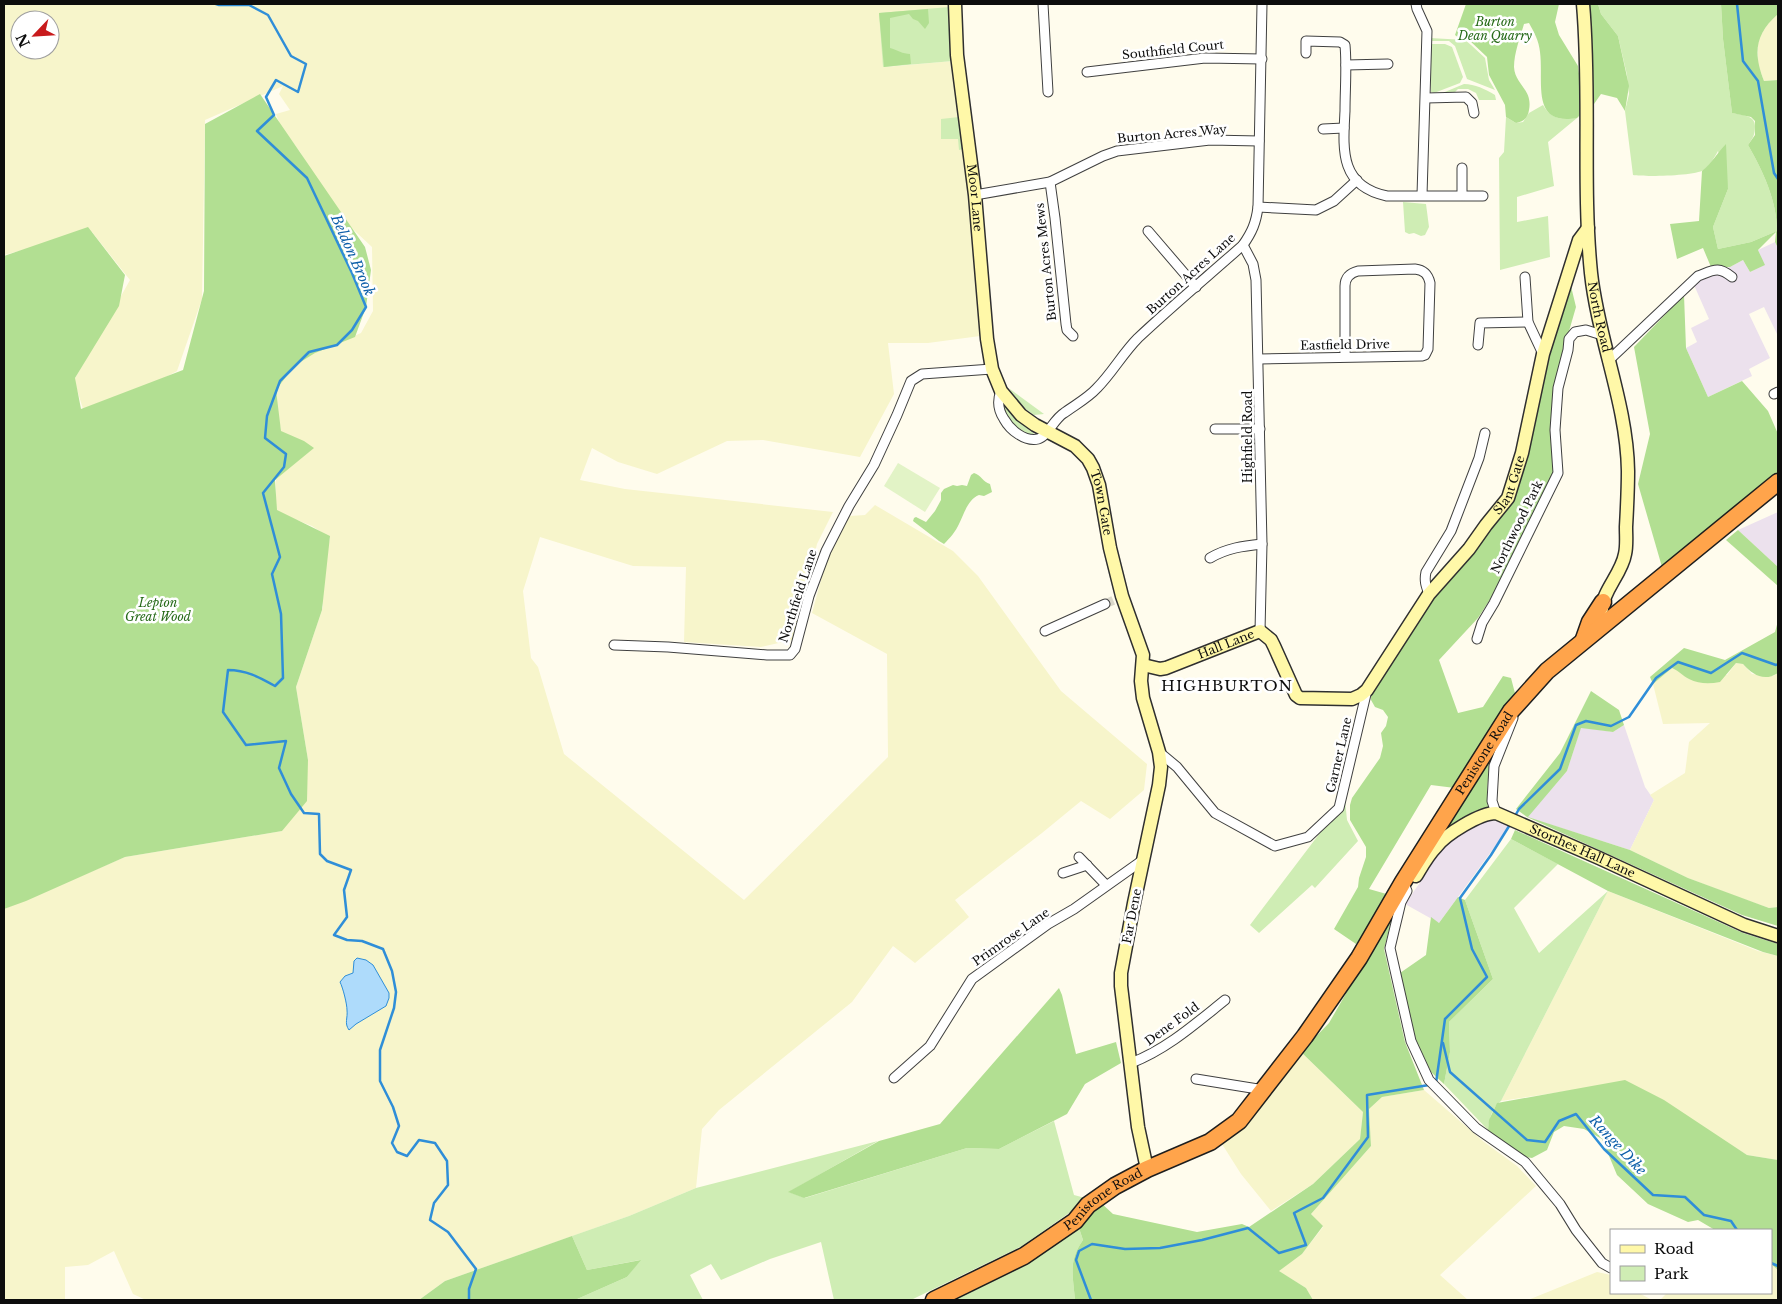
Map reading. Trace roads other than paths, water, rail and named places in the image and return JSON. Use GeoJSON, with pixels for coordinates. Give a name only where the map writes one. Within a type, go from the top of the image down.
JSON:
{"type":"FeatureCollection","features":[{"type":"Feature","properties":{"kind":"highway","name":"Penistone Road"},"geometry":{"type":"LineString","coordinates":[[934,1300],[1024,1256],[1075,1222],[1088,1205],[1115,1186],[1147,1169],[1210,1142],[1239,1121],[1305,1036],[1359,958],[1403,882],[1511,711],[1547,671],[1778,482]]}},
{"type":"Feature","properties":{"kind":"highway"},"geometry":{"type":"LineString","coordinates":[[1583,641],[1590,622],[1603,602]]}},
{"type":"Feature","properties":{"kind":"street","name":"Moor Lane"},"geometry":{"type":"LineString","coordinates":[[955,4],[957,55],[975,195],[988,352],[1001,391],[1021,414],[1047,431]]}},
{"type":"Feature","properties":{"kind":"street"},"geometry":{"type":"LineString","coordinates":[[1043,4],[1048,92]]}},
{"type":"Feature","properties":{"kind":"street","name":"Burton Acres Lane"},"geometry":{"type":"LineString","coordinates":[[1047,431],[1057,417],[1088,397],[1098,388],[1137,340],[1243,245],[1254,228],[1258,207],[1262,4]]}},
{"type":"Feature","properties":{"kind":"street"},"geometry":{"type":"LineString","coordinates":[[1416,4],[1427,31],[1422,195]]}},
{"type":"Feature","properties":{"kind":"street","name":"North Road"},"geometry":{"type":"LineString","coordinates":[[1583,4],[1587,74],[1588,228],[1592,274],[1602,335],[1622,414],[1628,469],[1625,554],[1603,602]]}},
{"type":"Feature","properties":{"kind":"street"},"geometry":{"type":"LineString","coordinates":[[1306,53],[1306,41],[1340,42],[1345,46],[1343,146],[1346,161],[1357,180],[1368,189],[1380,194],[1394,196],[1483,196]]}},
{"type":"Feature","properties":{"kind":"street","name":"Southfield Court"},"geometry":{"type":"LineString","coordinates":[[1087,72],[1205,58],[1262,59]]}},
{"type":"Feature","properties":{"kind":"street"},"geometry":{"type":"LineString","coordinates":[[1346,65],[1388,64]]}},
{"type":"Feature","properties":{"kind":"street"},"geometry":{"type":"LineString","coordinates":[[1426,98],[1466,97],[1472,103],[1474,113]]}},
{"type":"Feature","properties":{"kind":"street"},"geometry":{"type":"LineString","coordinates":[[1323,129],[1344,128]]}},
{"type":"Feature","properties":{"kind":"street","name":"Burton Acres Way"},"geometry":{"type":"LineString","coordinates":[[975,195],[1050,182],[1117,151],[1210,140],[1260,141]]}},
{"type":"Feature","properties":{"kind":"street"},"geometry":{"type":"LineString","coordinates":[[1462,168],[1462,195]]}},
{"type":"Feature","properties":{"kind":"street"},"geometry":{"type":"LineString","coordinates":[[1258,207],[1316,210],[1334,202],[1357,180]]}},
{"type":"Feature","properties":{"kind":"street","name":"Burton Acres Mews"},"geometry":{"type":"LineString","coordinates":[[1050,182],[1066,324],[1067,330],[1073,336]]}},
{"type":"Feature","properties":{"kind":"street","name":"Slant Gate"},"geometry":{"type":"LineString","coordinates":[[1367,690],[1429,594],[1469,549],[1508,498],[1522,453],[1543,354],[1579,240],[1588,228]]}},
{"type":"Feature","properties":{"kind":"street"},"geometry":{"type":"LineString","coordinates":[[1148,231],[1196,287]]}},
{"type":"Feature","properties":{"kind":"street","name":"Highfield Road"},"geometry":{"type":"LineString","coordinates":[[1243,245],[1256,272],[1262,544],[1260,631]]}},
{"type":"Feature","properties":{"kind":"street","name":"Eastfield Drive"},"geometry":{"type":"LineString","coordinates":[[1259,359],[1422,356],[1427,353],[1428,349],[1430,283],[1427,274],[1420,269],[1358,271],[1350,274],[1345,282],[1345,357]]}},
{"type":"Feature","properties":{"kind":"street"},"geometry":{"type":"LineString","coordinates":[[1608,361],[1698,276],[1716,269],[1724,271],[1732,277]]}},
{"type":"Feature","properties":{"kind":"street"},"geometry":{"type":"LineString","coordinates":[[1525,277],[1528,322],[1543,354]]}},
{"type":"Feature","properties":{"kind":"street"},"geometry":{"type":"LineString","coordinates":[[1478,345],[1480,323],[1528,322]]}},
{"type":"Feature","properties":{"kind":"street","name":"Northwood Park"},"geometry":{"type":"LineString","coordinates":[[1477,639],[1482,623],[1494,603],[1558,473],[1555,430],[1558,388],[1569,339],[1575,332],[1586,330],[1602,335]]}},
{"type":"Feature","properties":{"kind":"street","name":"Northfield Lane"},"geometry":{"type":"LineString","coordinates":[[614,645],[790,655],[795,649],[808,596],[826,551],[849,506],[874,465],[898,416],[911,381],[922,374],[992,368]]}},
{"type":"Feature","properties":{"kind":"street"},"geometry":{"type":"LineString","coordinates":[[1215,429],[1260,429]]}},
{"type":"Feature","properties":{"kind":"street","name":"Town Gate"},"geometry":{"type":"LineString","coordinates":[[1047,431],[1075,446],[1088,459],[1093,468],[1099,485],[1110,548],[1114,600],[1140,642],[1143,665]]}},
{"type":"Feature","properties":{"kind":"street"},"geometry":{"type":"LineString","coordinates":[[1429,594],[1424,578],[1426,572],[1451,531],[1479,458],[1485,433]]}},
{"type":"Feature","properties":{"kind":"street"},"geometry":{"type":"LineString","coordinates":[[1210,558],[1219,552],[1234,547],[1262,544]]}},
{"type":"Feature","properties":{"kind":"street"},"geometry":{"type":"LineString","coordinates":[[1045,631],[1114,600]]}},
{"type":"Feature","properties":{"kind":"street"},"geometry":{"type":"LineString","coordinates":[[1603,602],[1603,615],[1608,621]]}},
{"type":"Feature","properties":{"kind":"street","name":"Hall Lane"},"geometry":{"type":"LineString","coordinates":[[1143,665],[1160,669],[1166,668],[1260,631],[1271,640],[1296,694],[1300,698],[1352,699],[1367,690]]}},
{"type":"Feature","properties":{"kind":"street","name":"Far Dene"},"geometry":{"type":"LineString","coordinates":[[1143,665],[1141,681],[1143,698],[1159,752],[1161,767],[1121,973],[1121,1000],[1131,1063],[1138,1127],[1147,1169]]}},
{"type":"Feature","properties":{"kind":"street","name":"Garner Lane"},"geometry":{"type":"LineString","coordinates":[[1159,752],[1177,767],[1215,813],[1275,846],[1308,837],[1339,808],[1367,690]]}},
{"type":"Feature","properties":{"kind":"street"},"geometry":{"type":"LineString","coordinates":[[1511,711],[1513,720],[1494,766],[1492,801],[1500,815],[1483,816],[1442,840],[1413,879],[1403,882],[1407,891],[1402,902],[1390,948],[1410,1041],[1429,1080],[1476,1128],[1525,1162],[1560,1204],[1576,1230],[1602,1263],[1610,1267]]}},
{"type":"Feature","properties":{"kind":"street","name":"Storthes Hall Lane"},"geometry":{"type":"LineString","coordinates":[[1500,815],[1744,925],[1778,936]]}},
{"type":"Feature","properties":{"kind":"street"},"geometry":{"type":"LineString","coordinates":[[1079,857],[1106,886]]}},
{"type":"Feature","properties":{"kind":"street","name":"Primrose Lane"},"geometry":{"type":"LineString","coordinates":[[894,1078],[930,1046],[972,979],[1048,924],[1074,909],[1143,860]]}},
{"type":"Feature","properties":{"kind":"street"},"geometry":{"type":"LineString","coordinates":[[1063,873],[1087,865]]}},
{"type":"Feature","properties":{"kind":"street","name":"Dene Fold"},"geometry":{"type":"LineString","coordinates":[[1131,1063],[1166,1046],[1225,1000]]}},
{"type":"Feature","properties":{"kind":"street"},"geometry":{"type":"LineString","coordinates":[[1196,1079],[1264,1090]]}},
{"type":"Feature","properties":{"kind":"water"},"geometry":{"type":"Polygon","coordinates":[[[357,958],[366,960],[373,965],[389,993],[389,998],[386,1006],[349,1030],[346,1023],[347,1013],[344,992],[340,982],[345,976],[353,973],[354,961],[357,958]]]}},
{"type":"Feature","properties":{"kind":"waterway","name":"Beldon Brook"},"geometry":{"type":"LineString","coordinates":[[216,4],[249,5],[268,15],[291,56],[306,64],[298,92],[276,80],[266,97],[274,115],[257,131],[307,178],[366,307],[352,330],[337,345],[309,352],[280,381],[267,416],[265,438],[286,454],[284,467],[263,493],[280,557],[272,574],[281,614],[283,678],[275,686],[241,671],[228,670],[223,712],[246,745],[286,741],[279,768],[291,794],[304,813],[319,814],[320,854],[327,861],[351,870],[344,890],[347,917],[334,935],[347,940],[362,941],[383,949],[392,971],[396,992],[394,1008],[380,1050],[380,1081],[393,1107],[399,1126],[392,1143],[397,1152],[407,1156],[419,1140],[435,1143],[447,1161],[448,1185],[434,1203],[430,1220],[448,1232],[476,1269],[469,1289],[469,1300]]}},
{"type":"Feature","properties":{"kind":"waterway"},"geometry":{"type":"LineString","coordinates":[[1737,4],[1743,61],[1758,81],[1774,173],[1778,179]]}},
{"type":"Feature","properties":{"kind":"waterway"},"geometry":{"type":"LineString","coordinates":[[1515,816],[1519,809],[1560,769],[1576,725],[1586,721],[1611,726],[1629,717],[1656,678],[1678,662],[1711,673],[1742,653],[1776,665],[1778,664]]}},
{"type":"Feature","properties":{"kind":"waterway"},"geometry":{"type":"LineString","coordinates":[[1436,1083],[1445,1019],[1487,977],[1472,949],[1460,898],[1511,823]]}},
{"type":"Feature","properties":{"kind":"waterway","name":"Range Dike"},"geometry":{"type":"LineString","coordinates":[[1443,1043],[1450,1072],[1527,1140],[1545,1142],[1559,1121],[1576,1114],[1604,1149],[1653,1195],[1685,1197],[1704,1215],[1731,1221],[1736,1229]]}},
{"type":"Feature","properties":{"kind":"waterway"},"geometry":{"type":"LineString","coordinates":[[1091,1300],[1076,1260],[1079,1251],[1092,1244],[1125,1249],[1160,1248],[1202,1240],[1248,1228],[1279,1253],[1306,1245],[1294,1213],[1323,1198],[1368,1137],[1367,1095],[1429,1085]]}},
{"type":"Feature","properties":{"kind":"waterway","name":"Range Dike"},"geometry":{"type":"LineString","coordinates":[[1772,1263],[1778,1266]]}},
{"type":"Feature","properties":{"kind":"tunnel"},"geometry":{"type":"LineString","coordinates":[[1105,604],[1114,600]]}},
{"type":"Feature","properties":{"kind":"district","name":"HIGHBURTON"},"geometry":{"type":"Point","coordinates":[1227,686]}},
{"type":"Feature","properties":{"kind":"park label","name":"Burton Dean Quarry"},"geometry":{"type":"Point","coordinates":[1495,29]}},
{"type":"Feature","properties":{"kind":"park label","name":"Lepton Great Wood"},"geometry":{"type":"Point","coordinates":[158,610]}}]}
